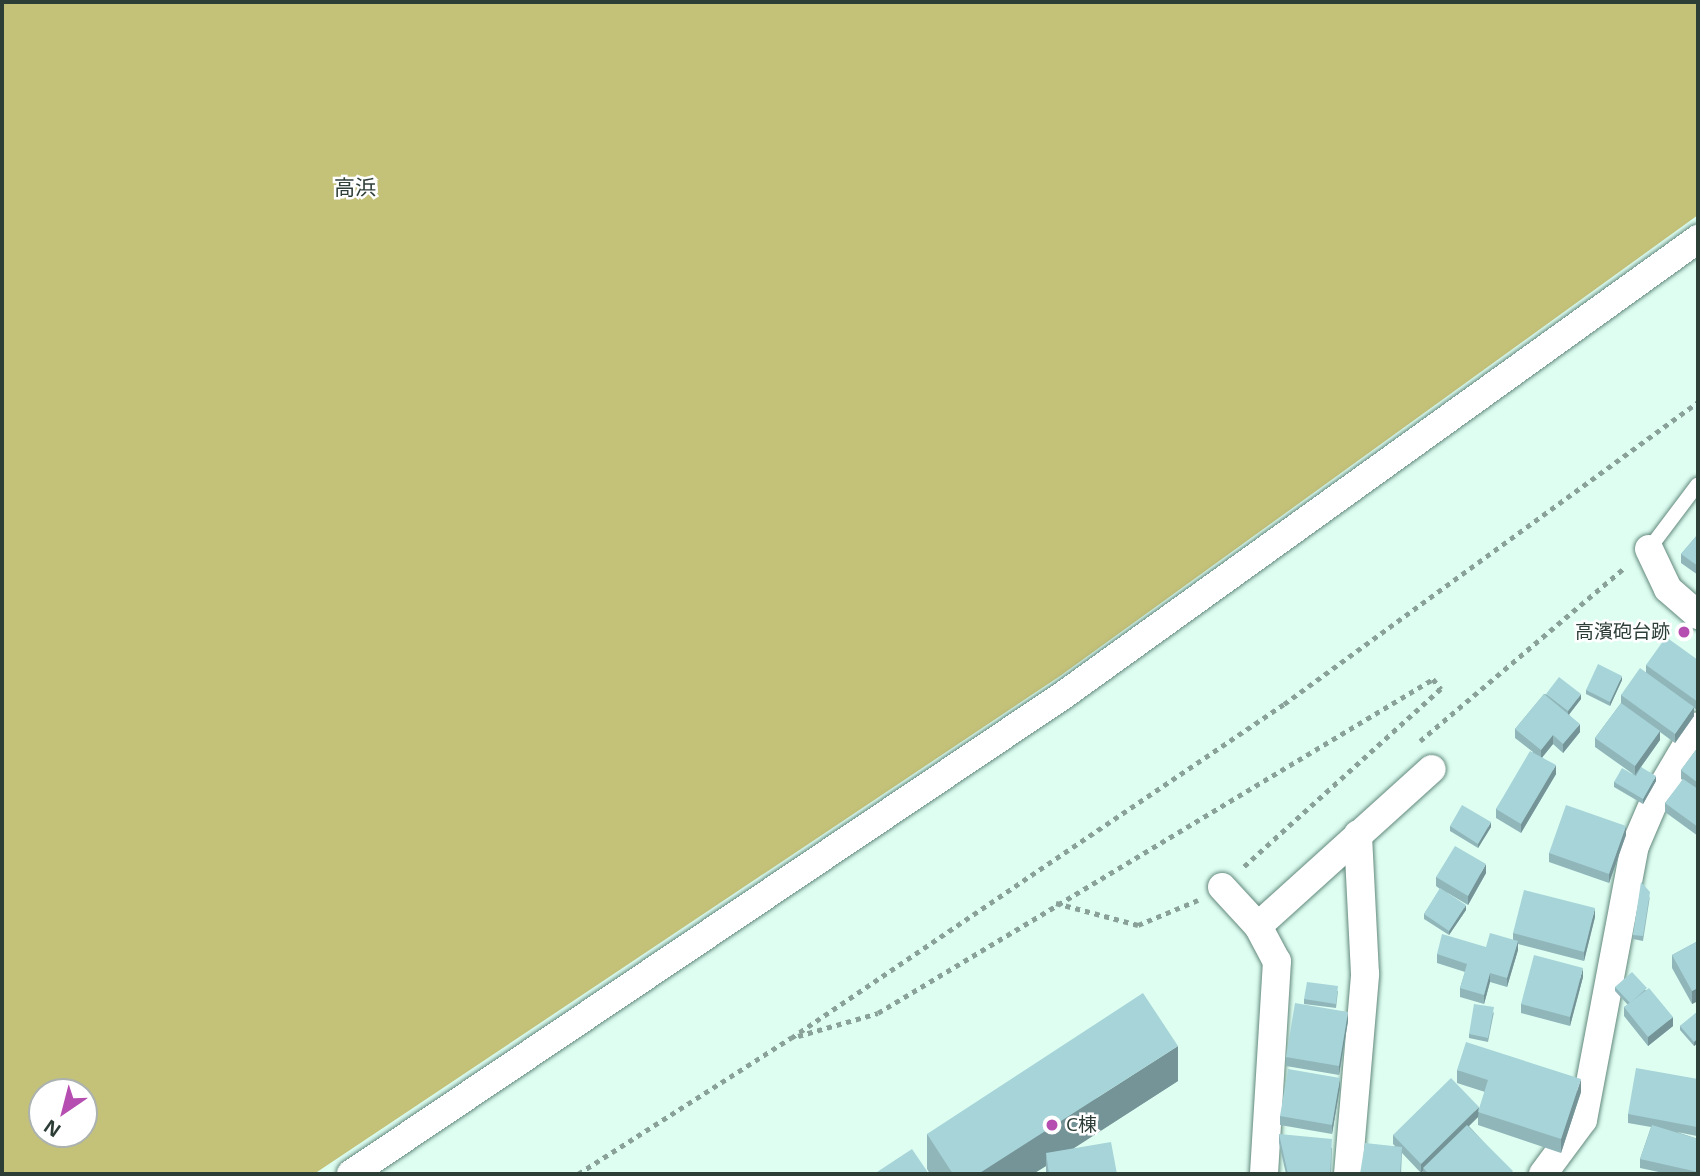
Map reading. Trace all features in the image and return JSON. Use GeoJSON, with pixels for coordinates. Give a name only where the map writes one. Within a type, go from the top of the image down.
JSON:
{"type":"FeatureCollection","features":[{"type":"Feature","properties":{"kind":"street"},"geometry":{"type":"LineString","coordinates":[[351,1174],[1011,731],[1698,240]]}},
{"type":"Feature","properties":{"kind":"street"},"geometry":{"type":"LineString","coordinates":[[1648,549],[1668,589],[1698,615]]}},
{"type":"Feature","properties":{"kind":"street"},"geometry":{"type":"LineString","coordinates":[[1543,1174],[1583,1120],[1635,846],[1656,797],[1698,726]]}},
{"type":"Feature","properties":{"kind":"street"},"geometry":{"type":"LineString","coordinates":[[1258,926],[1432,769]]}},
{"type":"Feature","properties":{"kind":"street"},"geometry":{"type":"LineString","coordinates":[[1348,1174],[1365,974],[1359,834]]}},
{"type":"Feature","properties":{"kind":"street"},"geometry":{"type":"LineString","coordinates":[[1214,892],[1258,926],[1277,961],[1264,1174]]}},
{"type":"Feature","properties":{"kind":"lane"},"geometry":{"type":"LineString","coordinates":[[1648,549],[1698,484]]}},
{"type":"Feature","properties":{"kind":"path"},"geometry":{"type":"LineString","coordinates":[[578,1174],[791,1038],[1283,704],[1698,402]]}},
{"type":"Feature","properties":{"kind":"path"},"geometry":{"type":"LineString","coordinates":[[1409,751],[1648,549]]}},
{"type":"Feature","properties":{"kind":"path"},"geometry":{"type":"LineString","coordinates":[[791,1038],[878,1013],[1056,903],[1433,679],[1441,689],[1214,892],[1138,925],[1056,903]]}},
{"type":"Feature","properties":{"kind":"shaded area"},"geometry":{"type":"Polygon","coordinates":[[[2,2],[1698,2],[1698,215],[1060,676],[314,1174],[2,1174],[2,2]]]}},
{"type":"Feature","properties":{"kind":"building"},"geometry":{"type":"Polygon","coordinates":[[[1698,534],[1698,566],[1681,554],[1698,534]]]}},
{"type":"Feature","properties":{"kind":"building"},"geometry":{"type":"Polygon","coordinates":[[[1666,637],[1698,660],[1698,702],[1646,665],[1666,637]]]}},
{"type":"Feature","properties":{"kind":"building"},"geometry":{"type":"Polygon","coordinates":[[[1598,664],[1622,676],[1610,702],[1586,690],[1598,664]]]}},
{"type":"Feature","properties":{"kind":"building"},"geometry":{"type":"Polygon","coordinates":[[[1640,668],[1694,707],[1675,734],[1621,695],[1640,668]]]}},
{"type":"Feature","properties":{"kind":"building"},"geometry":{"type":"Polygon","coordinates":[[[1559,677],[1581,694],[1568,711],[1546,694],[1559,677]]]}},
{"type":"Feature","properties":{"kind":"building"},"geometry":{"type":"Polygon","coordinates":[[[1544,694],[1580,724],[1563,744],[1553,735],[1541,750],[1515,729],[1544,694]]]}},
{"type":"Feature","properties":{"kind":"building"},"geometry":{"type":"Polygon","coordinates":[[[1621,703],[1660,731],[1635,766],[1595,738],[1621,703]]]}},
{"type":"Feature","properties":{"kind":"building"},"geometry":{"type":"Polygon","coordinates":[[[1698,747],[1698,783],[1681,770],[1698,747]]]}},
{"type":"Feature","properties":{"kind":"building"},"geometry":{"type":"Polygon","coordinates":[[[1530,751],[1556,765],[1521,824],[1496,809],[1530,751]]]}},
{"type":"Feature","properties":{"kind":"building"},"geometry":{"type":"Polygon","coordinates":[[[1641,767],[1656,776],[1643,799],[1614,782],[1622,768],[1636,776],[1641,767]]]}},
{"type":"Feature","properties":{"kind":"building"},"geometry":{"type":"Polygon","coordinates":[[[1683,779],[1698,789],[1698,827],[1665,803],[1683,779]]]}},
{"type":"Feature","properties":{"kind":"building"},"geometry":{"type":"Polygon","coordinates":[[[1462,805],[1491,822],[1478,844],[1450,826],[1462,805]]]}},
{"type":"Feature","properties":{"kind":"building"},"geometry":{"type":"Polygon","coordinates":[[[1566,805],[1626,826],[1609,874],[1549,853],[1566,805]]]}},
{"type":"Feature","properties":{"kind":"building"},"geometry":{"type":"Polygon","coordinates":[[[1455,846],[1486,864],[1468,896],[1436,877],[1455,846]]]}},
{"type":"Feature","properties":{"kind":"building"},"geometry":{"type":"Polygon","coordinates":[[[1641,882],[1650,892],[1643,936],[1633,935],[1641,882]]]}},
{"type":"Feature","properties":{"kind":"building"},"geometry":{"type":"Polygon","coordinates":[[[1440,888],[1466,905],[1449,931],[1424,914],[1440,888]]]}},
{"type":"Feature","properties":{"kind":"building"},"geometry":{"type":"Polygon","coordinates":[[[1524,890],[1595,908],[1584,952],[1513,933],[1524,890]]]}},
{"type":"Feature","properties":{"kind":"building"},"geometry":{"type":"Polygon","coordinates":[[[1490,933],[1518,941],[1507,978],[1490,973],[1484,995],[1460,988],[1467,964],[1437,954],[1442,934],[1486,947],[1490,933]]]}},
{"type":"Feature","properties":{"kind":"building"},"geometry":{"type":"Polygon","coordinates":[[[1698,941],[1698,988],[1692,991],[1672,955],[1698,941]]]}},
{"type":"Feature","properties":{"kind":"building"},"geometry":{"type":"Polygon","coordinates":[[[1534,955],[1583,968],[1570,1017],[1521,1004],[1534,955]]]}},
{"type":"Feature","properties":{"kind":"building"},"geometry":{"type":"Polygon","coordinates":[[[1632,972],[1647,988],[1630,1003],[1615,987],[1632,972]]]}},
{"type":"Feature","properties":{"kind":"building"},"geometry":{"type":"Polygon","coordinates":[[[1307,982],[1338,986],[1336,1004],[1304,999],[1307,982]]]}},
{"type":"Feature","properties":{"kind":"building"},"geometry":{"type":"Polygon","coordinates":[[[1649,988],[1673,1017],[1648,1037],[1624,1007],[1649,988]]]}},
{"type":"Feature","properties":{"kind":"building"},"geometry":{"type":"Polygon","coordinates":[[[1143,993],[1178,1046],[978,1174],[953,1174],[927,1134],[1143,993]]]}},
{"type":"Feature","properties":{"kind":"building"},"geometry":{"type":"Polygon","coordinates":[[[1295,1003],[1348,1012],[1339,1066],[1286,1057],[1295,1003]]]}},
{"type":"Feature","properties":{"kind":"building"},"geometry":{"type":"Polygon","coordinates":[[[1474,1004],[1494,1007],[1488,1038],[1469,1034],[1474,1004]]]}},
{"type":"Feature","properties":{"kind":"building"},"geometry":{"type":"Polygon","coordinates":[[[1698,1011],[1698,1038],[1694,1042],[1680,1026],[1698,1011]]]}},
{"type":"Feature","properties":{"kind":"building"},"geometry":{"type":"Polygon","coordinates":[[[1466,1042],[1581,1079],[1561,1139],[1478,1112],[1488,1080],[1457,1070],[1466,1042]]]}},
{"type":"Feature","properties":{"kind":"building"},"geometry":{"type":"Polygon","coordinates":[[[1636,1068],[1698,1079],[1697,1127],[1628,1114],[1636,1068]]]}},
{"type":"Feature","properties":{"kind":"building"},"geometry":{"type":"Polygon","coordinates":[[[1288,1069],[1340,1078],[1332,1125],[1280,1116],[1288,1069]]]}},
{"type":"Feature","properties":{"kind":"building"},"geometry":{"type":"Polygon","coordinates":[[[1451,1078],[1479,1107],[1421,1164],[1393,1135],[1451,1078]]]}},
{"type":"Feature","properties":{"kind":"building"},"geometry":{"type":"Polygon","coordinates":[[[1467,1125],[1513,1171],[1510,1174],[1429,1174],[1423,1168],[1467,1125]]]}},
{"type":"Feature","properties":{"kind":"building"},"geometry":{"type":"Polygon","coordinates":[[[1652,1125],[1698,1139],[1698,1172],[1640,1159],[1652,1125]]]}},
{"type":"Feature","properties":{"kind":"building"},"geometry":{"type":"Polygon","coordinates":[[[1279,1134],[1332,1139],[1330,1174],[1288,1174],[1279,1134]]]}},
{"type":"Feature","properties":{"kind":"building"},"geometry":{"type":"Polygon","coordinates":[[[1111,1142],[1117,1174],[1049,1174],[1046,1153],[1111,1142]]]}},
{"type":"Feature","properties":{"kind":"building"},"geometry":{"type":"Polygon","coordinates":[[[1365,1143],[1402,1147],[1400,1174],[1360,1174],[1365,1143]]]}},
{"type":"Feature","properties":{"kind":"building"},"geometry":{"type":"Polygon","coordinates":[[[912,1149],[929,1174],[874,1174],[912,1149]]]}},
{"type":"Feature","properties":{"kind":"place","name":"高濱砲台跡"},"geometry":{"type":"Point","coordinates":[1684,632]}},
{"type":"Feature","properties":{"kind":"place","name":"C棟"},"geometry":{"type":"Point","coordinates":[1052,1125]}},
{"type":"Feature","properties":{"kind":"district","name":"高浜"},"geometry":{"type":"Point","coordinates":[355,187]}}]}
